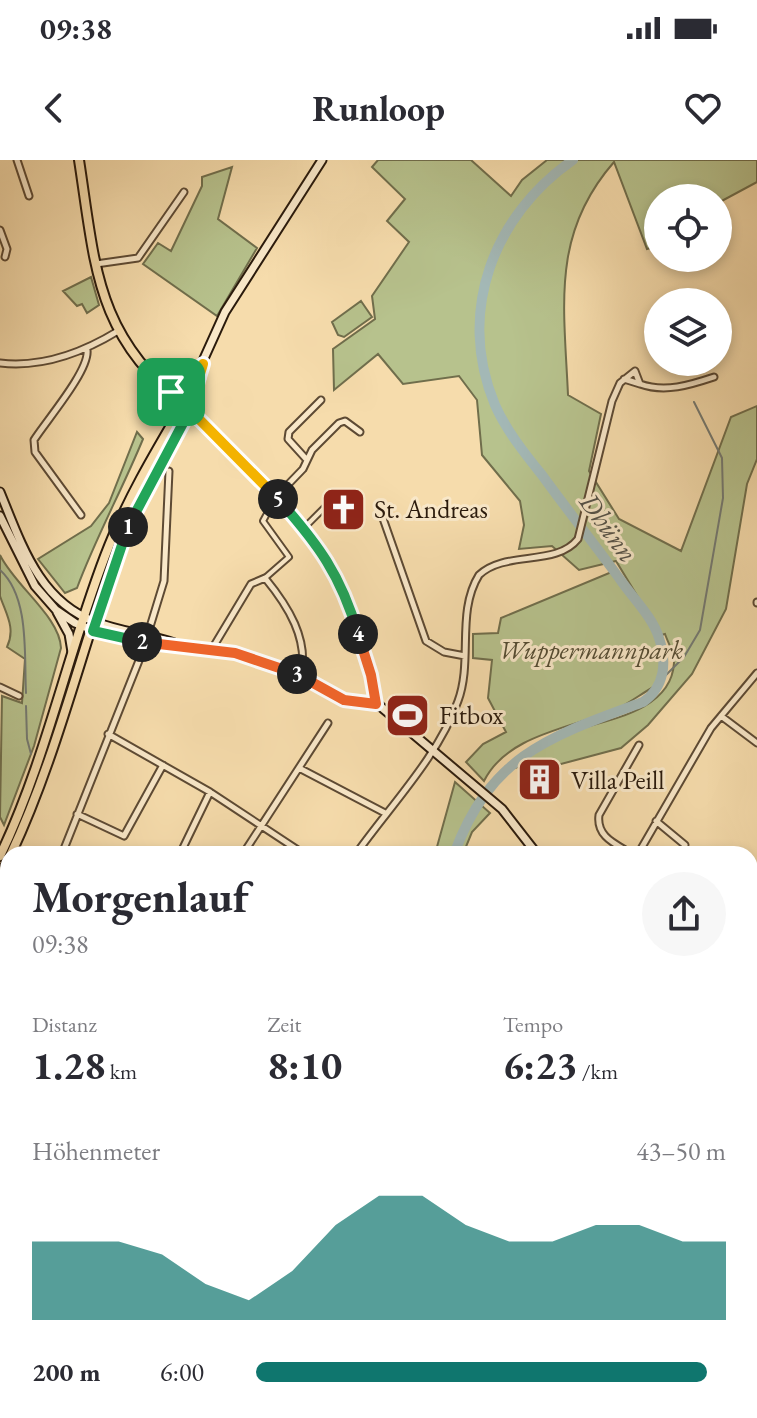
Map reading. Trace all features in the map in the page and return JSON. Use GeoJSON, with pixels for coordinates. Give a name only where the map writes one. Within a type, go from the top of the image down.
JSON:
{"type":"FeatureCollection","features":[{"type":"Feature","properties":{"kind":"main road"},"geometry":{"type":"LineString","coordinates":[[79,160],[101,294],[118,331],[186,407]]}},
{"type":"Feature","properties":{"kind":"main road"},"geometry":{"type":"LineString","coordinates":[[14,846],[50,758],[113,562],[137,504],[186,407],[231,301],[322,160]]}},
{"type":"Feature","properties":{"kind":"main road"},"geometry":{"type":"LineString","coordinates":[[4,846],[41,755],[117,526],[173,421],[186,407],[203,364]]}},
{"type":"Feature","properties":{"kind":"main road"},"geometry":{"type":"LineString","coordinates":[[171,392],[182,392],[194,382]]}},
{"type":"Feature","properties":{"kind":"main road"},"geometry":{"type":"LineString","coordinates":[[171,392],[173,421]]}},
{"type":"Feature","properties":{"kind":"main road"},"geometry":{"type":"LineString","coordinates":[[0,492],[21,546],[39,577],[59,601],[83,622]]}},
{"type":"Feature","properties":{"kind":"main road"},"geometry":{"type":"LineString","coordinates":[[0,516],[23,567],[56,610],[69,634],[73,656]]}},
{"type":"Feature","properties":{"kind":"main road"},"geometry":{"type":"LineString","coordinates":[[56,610],[94,626],[146,639],[235,653],[301,676],[344,700],[376,704],[489,797],[530,846]]}},
{"type":"Feature","properties":{"kind":"street"},"geometry":{"type":"LineString","coordinates":[[17,160],[29,196]]}},
{"type":"Feature","properties":{"kind":"street"},"geometry":{"type":"LineString","coordinates":[[95,264],[138,258],[184,192]]}},
{"type":"Feature","properties":{"kind":"street"},"geometry":{"type":"LineString","coordinates":[[0,230],[7,249],[5,257]]}},
{"type":"Feature","properties":{"kind":"street"},"geometry":{"type":"LineString","coordinates":[[0,363],[32,363],[87,350],[118,331]]}},
{"type":"Feature","properties":{"kind":"street"},"geometry":{"type":"LineString","coordinates":[[81,515],[35,452],[34,440],[80,373],[88,358],[87,350]]}},
{"type":"Feature","properties":{"kind":"street"},"geometry":{"type":"LineString","coordinates":[[362,846],[432,748],[458,702],[468,607],[479,575],[502,562],[567,548],[578,539],[612,401],[624,379],[635,371],[640,384]]}},
{"type":"Feature","properties":{"kind":"street"},"geometry":{"type":"LineString","coordinates":[[624,379],[655,388],[676,387],[714,377]]}},
{"type":"Feature","properties":{"kind":"street"},"geometry":{"type":"LineString","coordinates":[[307,460],[288,439],[289,432],[321,400]]}},
{"type":"Feature","properties":{"kind":"street"},"geometry":{"type":"LineString","coordinates":[[186,407],[276,497],[323,552],[347,598],[371,675],[376,704]]}},
{"type":"Feature","properties":{"kind":"street"},"geometry":{"type":"LineString","coordinates":[[212,649],[251,584],[265,578],[289,557],[263,521],[276,497],[312,450],[339,423],[345,421],[360,432]]}},
{"type":"Feature","properties":{"kind":"street"},"geometry":{"type":"LineString","coordinates":[[65,846],[146,639],[164,581],[169,471]]}},
{"type":"Feature","properties":{"kind":"street"},"geometry":{"type":"LineString","coordinates":[[304,528],[332,500]]}},
{"type":"Feature","properties":{"kind":"street"},"geometry":{"type":"LineString","coordinates":[[379,507],[426,641],[443,651],[465,656]]}},
{"type":"Feature","properties":{"kind":"street"},"geometry":{"type":"LineString","coordinates":[[265,578],[300,633],[304,661],[301,676]]}},
{"type":"Feature","properties":{"kind":"street"},"geometry":{"type":"LineString","coordinates":[[640,846],[721,716],[757,673]]}},
{"type":"Feature","properties":{"kind":"street"},"geometry":{"type":"LineString","coordinates":[[0,687],[19,696]]}},
{"type":"Feature","properties":{"kind":"street"},"geometry":{"type":"LineString","coordinates":[[721,716],[757,743]]}},
{"type":"Feature","properties":{"kind":"street"},"geometry":{"type":"LineString","coordinates":[[249,846],[328,723]]}},
{"type":"Feature","properties":{"kind":"street"},"geometry":{"type":"LineString","coordinates":[[108,734],[210,792],[292,846]]}},
{"type":"Feature","properties":{"kind":"street"},"geometry":{"type":"LineString","coordinates":[[621,846],[604,836],[598,825],[599,815],[639,745]]}},
{"type":"Feature","properties":{"kind":"street"},"geometry":{"type":"LineString","coordinates":[[77,814],[124,836],[163,765]]}},
{"type":"Feature","properties":{"kind":"street"},"geometry":{"type":"LineString","coordinates":[[299,768],[385,813]]}},
{"type":"Feature","properties":{"kind":"street"},"geometry":{"type":"LineString","coordinates":[[184,846],[210,792]]}},
{"type":"Feature","properties":{"kind":"street"},"geometry":{"type":"LineString","coordinates":[[656,821],[685,845]]}},
{"type":"Feature","properties":{"kind":"green space"},"geometry":{"type":"Polygon","coordinates":[[[378,160],[471,160],[511,196],[522,180],[547,160],[757,160],[757,182],[732,195],[732,184],[644,184],[644,241],[614,162],[594,189],[580,216],[571,244],[564,301],[568,395],[601,414],[589,471],[619,519],[681,551],[731,417],[757,406],[757,459],[747,484],[726,609],[692,674],[648,725],[621,748],[561,764],[539,761],[508,770],[506,766],[554,737],[645,706],[670,681],[674,660],[665,634],[661,635],[616,561],[579,570],[552,546],[519,549],[524,525],[520,501],[482,455],[477,400],[459,376],[403,384],[378,354],[334,390],[333,349],[375,319],[372,296],[409,242],[387,221],[405,199],[372,167],[378,160]]]}},
{"type":"Feature","properties":{"kind":"green space"},"geometry":{"type":"Polygon","coordinates":[[[232,167],[218,219],[257,248],[217,316],[143,264],[158,243],[171,251],[202,186],[202,177],[232,167]]]}},
{"type":"Feature","properties":{"kind":"green space"},"geometry":{"type":"Polygon","coordinates":[[[91,277],[99,305],[87,313],[82,304],[77,306],[63,291],[91,277]]]}},
{"type":"Feature","properties":{"kind":"green space"},"geometry":{"type":"Polygon","coordinates":[[[361,301],[372,317],[344,337],[338,335],[332,322],[361,301]]]}},
{"type":"Feature","properties":{"kind":"green space"},"geometry":{"type":"Polygon","coordinates":[[[137,432],[143,439],[77,588],[65,593],[38,559],[91,526],[109,503],[137,432]]]}},
{"type":"Feature","properties":{"kind":"green space"},"geometry":{"type":"Polygon","coordinates":[[[0,555],[53,625],[61,648],[34,746],[4,825],[0,817],[2,696],[22,703],[25,659],[7,647],[11,634],[0,596],[0,555]]]}},
{"type":"Feature","properties":{"kind":"green space","name":"Wuppermannpark"},"geometry":{"type":"Polygon","coordinates":[[[614,571],[649,621],[664,651],[657,685],[619,708],[526,742],[495,765],[484,781],[466,762],[483,744],[506,732],[488,698],[492,660],[473,658],[473,634],[498,633],[501,618],[614,571]]]}},
{"type":"Feature","properties":{"kind":"green space"},"geometry":{"type":"Polygon","coordinates":[[[455,782],[490,813],[472,832],[466,846],[437,846],[455,782]]]}},
{"type":"Feature","properties":{"kind":"waterway","name":"Dhünn"},"geometry":{"type":"LineString","coordinates":[[458,846],[486,793],[506,771],[528,753],[553,739],[643,702],[656,689],[662,673],[662,647],[652,623],[510,433],[495,405],[484,370],[480,335],[482,301],[490,268],[503,237],[522,208],[545,182],[573,160]]}},
{"type":"Feature","properties":{"kind":"waterway"},"geometry":{"type":"LineString","coordinates":[[662,679],[684,657],[700,630],[723,498],[722,458],[694,402]]}},
{"type":"Feature","properties":{"kind":"waterway"},"geometry":{"type":"LineString","coordinates":[[0,570],[10,582],[21,611],[26,693]]}},
{"type":"Feature","properties":{"kind":"waterway"},"geometry":{"type":"LineString","coordinates":[[26,706],[27,739],[31,754]]}},
{"type":"Feature","properties":{"kind":"place","name":"St. Andreas"},"geometry":{"type":"Point","coordinates":[343,509]}},
{"type":"Feature","properties":{"kind":"place","name":"Fitbox"},"geometry":{"type":"Point","coordinates":[408,715]}},
{"type":"Feature","properties":{"kind":"place","name":"Villa Peill"},"geometry":{"type":"Point","coordinates":[540,780]}},
{"type":"Feature","properties":{"kind":"route"},"geometry":{"type":"LineString","coordinates":[[171,392],[179,393],[187,389],[203,364],[190,410],[276,497],[323,552],[347,598],[371,675],[376,704],[344,700],[301,676],[235,653],[178,644],[156,645],[93,631],[113,562],[137,504],[190,410],[171,392]]}}]}
